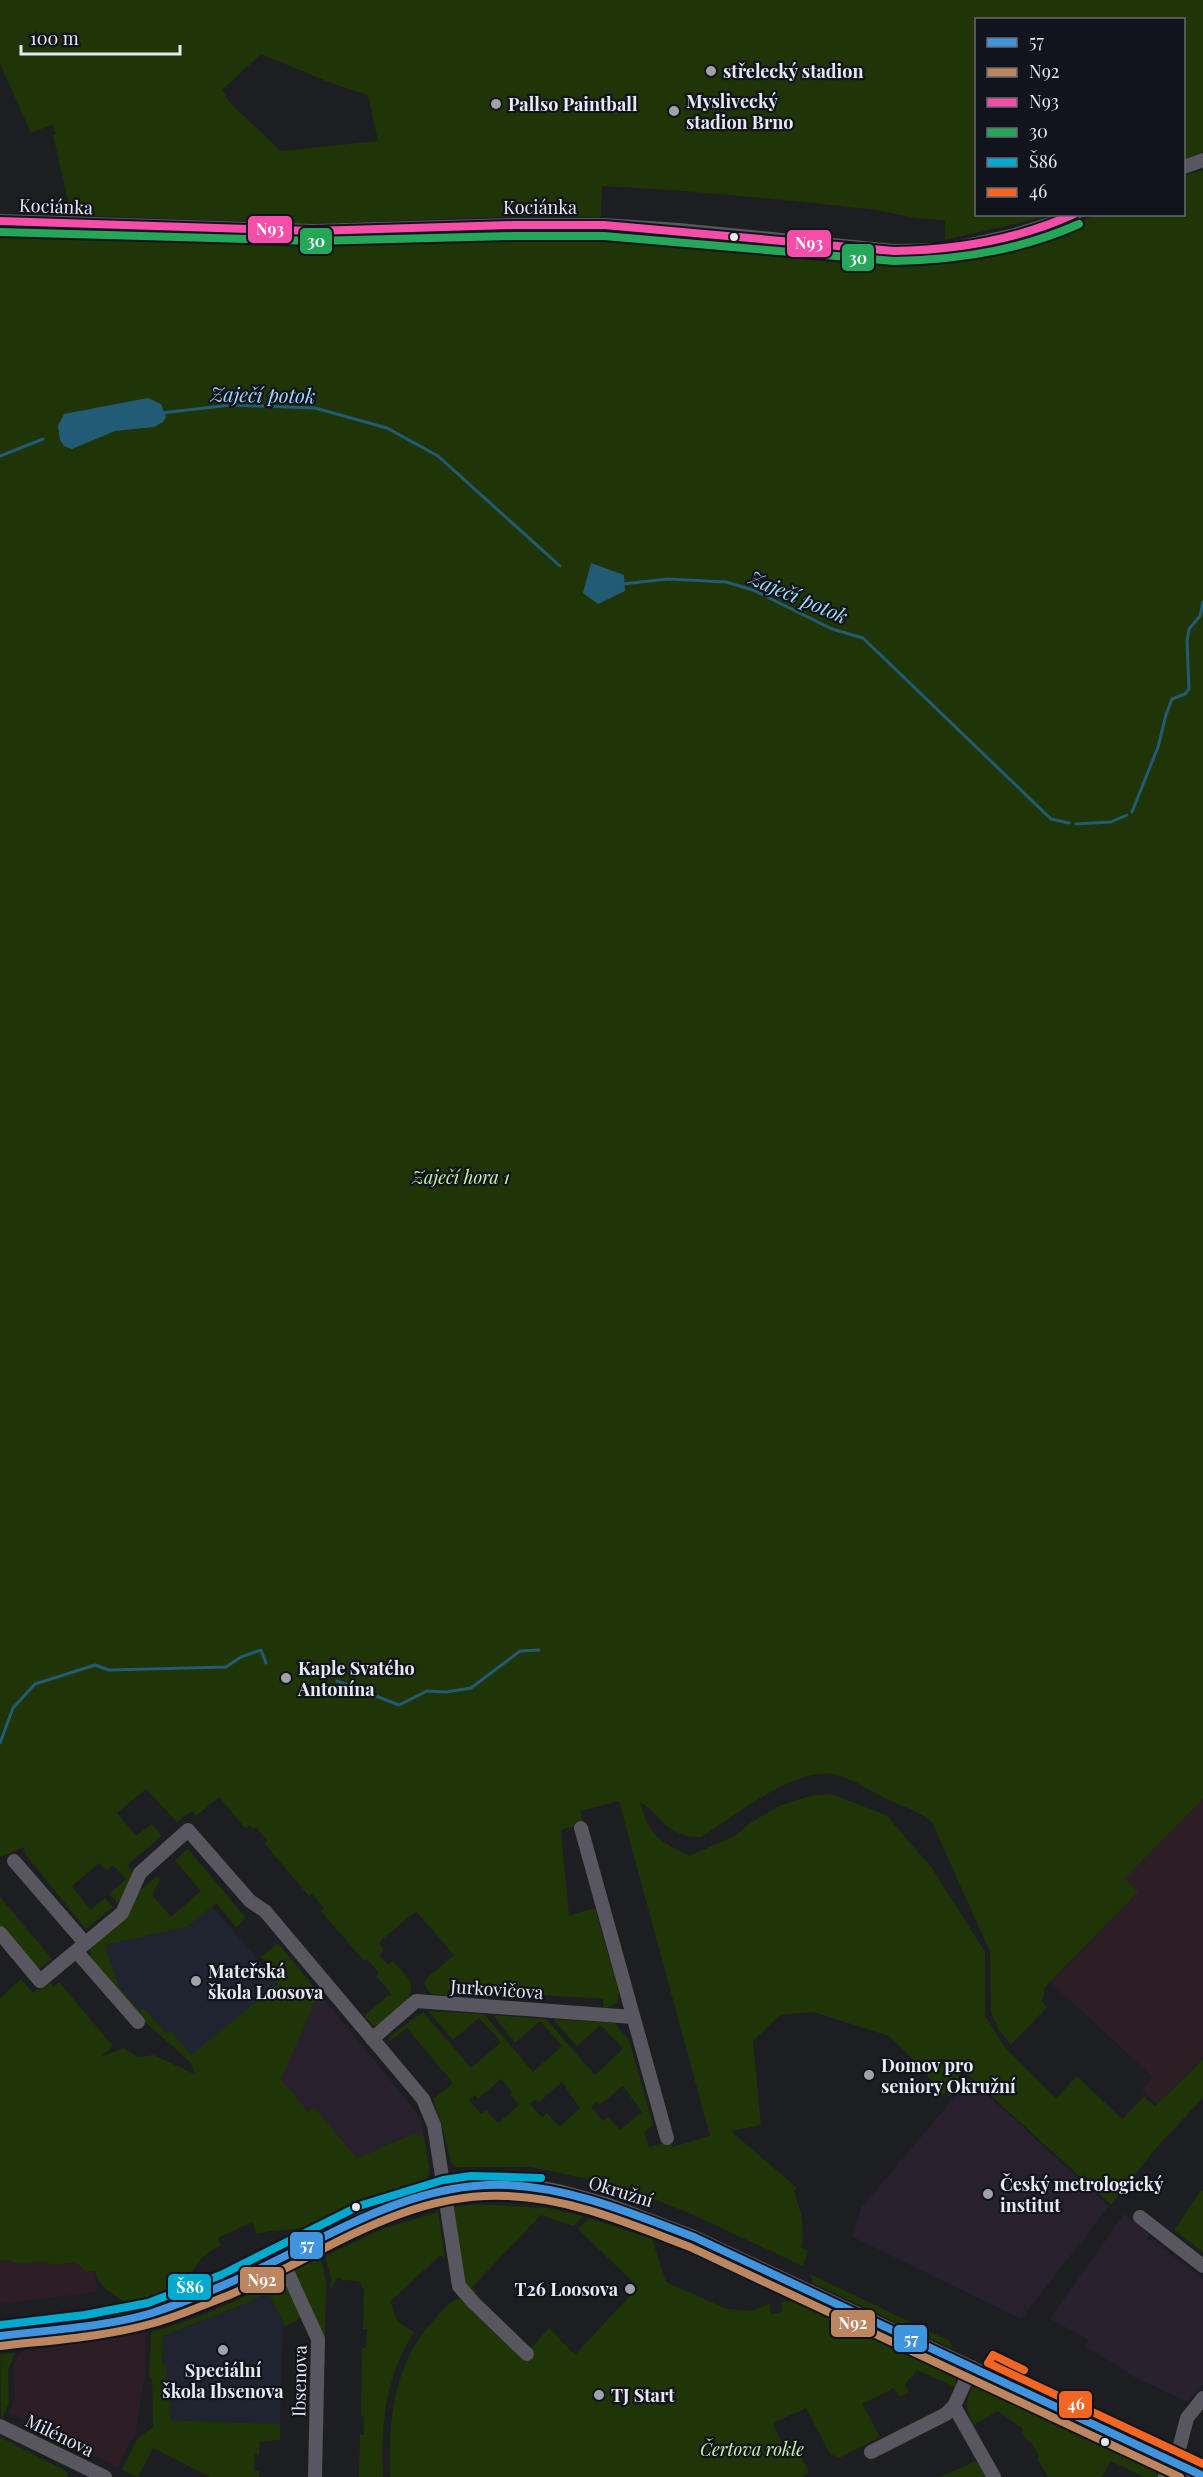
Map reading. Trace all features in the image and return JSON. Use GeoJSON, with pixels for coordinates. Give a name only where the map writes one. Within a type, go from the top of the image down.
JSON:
{"type":"FeatureCollection","features":[{"type":"Feature","properties":{"kind":"street"},"geometry":{"type":"LineString","coordinates":[[1185,166],[1203,160]]}},
{"type":"Feature","properties":{"kind":"street","name":"Kociánka"},"geometry":{"type":"LineString","coordinates":[[0,221],[313,231],[514,225],[604,225],[894,251],[961,247],[1015,236],[1070,216]]}},
{"type":"Feature","properties":{"kind":"street"},"geometry":{"type":"LineString","coordinates":[[581,1828],[667,2138]]}},
{"type":"Feature","properties":{"kind":"street"},"geometry":{"type":"LineString","coordinates":[[0,1933],[40,1981],[122,1913],[140,1873],[188,1830],[250,1901],[265,1911],[423,2099],[434,2124],[459,2286],[527,2354]]}},
{"type":"Feature","properties":{"kind":"street"},"geometry":{"type":"LineString","coordinates":[[14,1861],[138,2022]]}},
{"type":"Feature","properties":{"kind":"street","name":"Jurkovičova"},"geometry":{"type":"LineString","coordinates":[[372,2039],[416,2001],[633,2017]]}},
{"type":"Feature","properties":{"kind":"street","name":"Okružní"},"geometry":{"type":"LineString","coordinates":[[0,2336],[87,2325],[151,2313],[225,2285],[363,2216],[445,2190],[472,2186],[541,2188],[609,2205],[694,2237],[1203,2476]]}},
{"type":"Feature","properties":{"kind":"street"},"geometry":{"type":"LineString","coordinates":[[1140,2217],[1203,2266]]}},
{"type":"Feature","properties":{"kind":"street","name":"Ibsenova"},"geometry":{"type":"LineString","coordinates":[[281,2258],[318,2339],[315,2477]]}},
{"type":"Feature","properties":{"kind":"street"},"geometry":{"type":"LineString","coordinates":[[871,2452],[946,2414],[954,2406],[972,2367]]}},
{"type":"Feature","properties":{"kind":"street"},"geometry":{"type":"LineString","coordinates":[[1165,2477],[1179,2449],[1187,2418],[1203,2398]]}},
{"type":"Feature","properties":{"kind":"street"},"geometry":{"type":"LineString","coordinates":[[954,2406],[994,2477]]}},
{"type":"Feature","properties":{"kind":"street","name":"Milénova"},"geometry":{"type":"LineString","coordinates":[[0,2426],[80,2471],[105,2477]]}},
{"type":"Feature","properties":{"kind":"shaded area"},"geometry":{"type":"Polygon","coordinates":[[[1203,1799],[1203,2057],[1156,2104],[1142,2090],[1153,2077],[1050,1982],[1137,1892],[1125,1878],[1203,1799]]]}},
{"type":"Feature","properties":{"kind":"shaded area","name":"Mateřská škola Loosova"},"geometry":{"type":"Polygon","coordinates":[[[212,1906],[278,1984],[191,2056],[170,2030],[166,2033],[144,2008],[140,2011],[120,1988],[105,1945],[187,1927],[212,1906]]]}},
{"type":"Feature","properties":{"kind":"shaded area"},"geometry":{"type":"Polygon","coordinates":[[[319,1993],[414,2109],[421,2120],[424,2136],[413,2134],[357,2158],[314,2107],[308,2111],[280,2079],[319,1993]]]}},
{"type":"Feature","properties":{"kind":"shaded area","name":"Český metrologický institut"},"geometry":{"type":"Polygon","coordinates":[[[970,2079],[1109,2206],[1021,2319],[853,2237],[861,2208],[970,2079]]]}},
{"type":"Feature","properties":{"kind":"shaded area"},"geometry":{"type":"Polygon","coordinates":[[[1124,2214],[1150,2234],[1146,2240],[1153,2240],[1203,2279],[1203,2385],[1188,2402],[1134,2377],[1086,2346],[1088,2339],[1050,2319],[1124,2214]]]}},
{"type":"Feature","properties":{"kind":"shaded area"},"geometry":{"type":"Polygon","coordinates":[[[0,2261],[43,2261],[53,2265],[77,2262],[86,2272],[95,2271],[97,2292],[0,2304],[0,2261]]]}},
{"type":"Feature","properties":{"kind":"shaded area","name":"Speciální škola Ibsenova"},"geometry":{"type":"Polygon","coordinates":[[[268,2293],[283,2321],[280,2424],[169,2420],[171,2393],[166,2392],[167,2366],[162,2365],[163,2336],[268,2293]]]}},
{"type":"Feature","properties":{"kind":"shaded area"},"geometry":{"type":"Polygon","coordinates":[[[146,2333],[145,2376],[136,2431],[117,2467],[9,2413],[15,2400],[13,2367],[21,2352],[146,2333]]]}},
{"type":"Feature","properties":{"kind":"green space","name":"Myslivecký stadion Brno"},"geometry":{"type":"Polygon","coordinates":[[[0,0],[1203,0],[1203,152],[1185,159],[1185,18],[975,18],[975,216],[1050,216],[945,240],[945,220],[923,219],[870,209],[763,198],[602,186],[601,217],[520,216],[309,224],[71,215],[53,135],[56,134],[53,124],[31,133],[0,64],[0,0]],[[261,54],[222,90],[231,104],[281,151],[378,141],[368,95],[336,85],[261,54]]]}},
{"type":"Feature","properties":{"kind":"green space","name":"Zaječí hora 1"},"geometry":{"type":"Polygon","coordinates":[[[1203,170],[1203,1799],[1125,1878],[1138,1892],[1045,1987],[1042,2002],[1047,2007],[1011,2045],[999,2030],[991,2013],[990,1952],[932,1822],[926,1817],[850,1780],[837,1775],[821,1774],[803,1777],[766,1794],[701,1837],[680,1834],[673,1830],[640,1802],[647,1823],[656,1836],[689,1856],[735,1836],[750,1823],[779,1806],[810,1796],[831,1794],[886,1815],[932,1868],[985,1952],[985,2016],[1007,2050],[1056,2099],[1077,2076],[1122,2119],[1144,2097],[1155,2106],[1203,2059],[1203,2098],[1156,2148],[1111,2205],[964,2071],[943,2096],[919,2065],[889,2036],[813,2012],[780,2015],[753,2041],[761,2125],[731,2131],[797,2188],[794,2190],[801,2214],[803,2233],[801,2248],[808,2251],[803,2266],[689,2213],[620,2186],[531,2167],[455,2167],[451,2162],[433,2099],[453,2083],[407,2028],[387,2043],[390,2036],[423,2012],[471,2068],[501,2042],[479,2018],[453,2040],[428,2011],[484,2014],[533,2072],[562,2046],[540,2021],[515,2043],[493,2015],[546,2019],[595,2075],[623,2049],[601,2025],[577,2046],[553,2019],[614,2023],[629,2040],[653,2125],[644,2132],[649,2147],[670,2141],[672,2147],[710,2136],[619,1801],[580,1811],[583,1823],[561,1830],[569,1916],[595,1908],[619,1993],[617,2003],[609,2007],[603,2007],[603,1999],[448,1989],[447,1996],[430,1993],[424,1983],[454,1955],[416,1911],[379,1942],[384,1950],[379,1955],[388,1965],[393,1961],[407,1977],[411,1987],[410,1994],[402,2006],[379,2025],[373,2026],[364,2016],[387,1996],[392,1995],[376,1976],[379,1973],[367,1959],[364,1961],[321,1911],[324,1908],[312,1894],[309,1896],[265,1844],[267,1841],[256,1827],[253,1829],[250,1825],[246,1829],[219,1797],[196,1816],[192,1811],[177,1822],[146,1789],[117,1813],[136,1836],[152,1824],[162,1836],[127,1865],[136,1875],[127,1895],[117,1903],[109,1894],[126,1879],[113,1865],[106,1870],[99,1863],[72,1886],[90,1910],[105,1898],[113,1907],[86,1929],[25,1854],[24,1847],[0,1857],[0,231],[306,240],[487,235],[632,236],[871,258],[915,259],[951,257],[1016,243],[1061,230],[1095,216],[1185,216],[1185,176],[1203,170]],[[501,2079],[478,2099],[475,2095],[469,2100],[481,2114],[486,2110],[498,2123],[519,2105],[510,2095],[512,2092],[501,2079]],[[562,2082],[539,2102],[536,2099],[530,2104],[542,2117],[547,2113],[559,2127],[580,2108],[562,2082]],[[623,2086],[600,2105],[597,2102],[591,2107],[603,2121],[608,2117],[620,2130],[642,2112],[623,2086]]]}},
{"type":"Feature","properties":{"kind":"green space"},"geometry":{"type":"Polygon","coordinates":[[[188,1849],[246,1918],[236,1927],[216,1903],[187,1927],[105,1945],[120,1988],[140,2011],[144,2008],[166,2033],[170,2030],[191,2055],[278,1984],[273,1978],[276,1975],[261,1957],[278,1943],[319,1993],[281,2079],[308,2111],[314,2107],[357,2158],[413,2134],[424,2136],[430,2172],[425,2183],[384,2195],[341,2213],[321,2229],[316,2224],[257,2234],[252,2222],[218,2238],[221,2246],[201,2259],[179,2294],[152,2303],[136,2305],[114,2295],[101,2283],[95,2271],[86,2272],[76,2262],[53,2265],[43,2261],[19,2264],[9,2260],[0,2261],[0,1998],[21,1979],[33,1993],[48,1980],[54,1987],[59,1982],[113,2046],[101,2057],[124,2048],[137,2057],[154,2055],[196,2075],[190,2062],[136,2014],[91,1960],[90,1947],[135,1895],[157,1876],[160,1880],[152,1895],[171,1917],[201,1891],[175,1860],[188,1849]]]}},
{"type":"Feature","properties":{"kind":"green space"},"geometry":{"type":"Polygon","coordinates":[[[0,1897],[52,1959],[38,1970],[0,1925],[0,1897]]]}},
{"type":"Feature","properties":{"kind":"green space"},"geometry":{"type":"Polygon","coordinates":[[[1201,2190],[1203,2191],[1203,2252],[1174,2230],[1201,2190]]]}},
{"type":"Feature","properties":{"kind":"green space"},"geometry":{"type":"Polygon","coordinates":[[[478,2204],[548,2208],[583,2216],[574,2226],[541,2215],[472,2287],[476,2292],[474,2295],[466,2286],[453,2207],[478,2204]]]}},
{"type":"Feature","properties":{"kind":"green space"},"geometry":{"type":"Polygon","coordinates":[[[438,2212],[445,2258],[440,2255],[391,2301],[398,2320],[414,2332],[397,2366],[387,2402],[384,2420],[383,2477],[359,2477],[360,2435],[364,2435],[364,2417],[361,2416],[362,2348],[366,2348],[367,2329],[363,2329],[364,2290],[359,2281],[342,2280],[341,2277],[330,2290],[331,2279],[325,2256],[385,2228],[438,2212]]]}},
{"type":"Feature","properties":{"kind":"green space","name":"Čertova rokle"},"geometry":{"type":"Polygon","coordinates":[[[589,2218],[652,2239],[666,2282],[727,2309],[753,2311],[770,2303],[771,2314],[782,2312],[781,2302],[798,2300],[820,2304],[950,2366],[957,2375],[955,2387],[917,2370],[905,2384],[909,2392],[899,2397],[894,2388],[862,2404],[880,2437],[839,2458],[830,2454],[806,2408],[773,2423],[786,2454],[797,2449],[809,2472],[802,2477],[390,2477],[390,2434],[396,2392],[402,2372],[422,2335],[441,2312],[456,2299],[460,2298],[523,2357],[549,2328],[575,2355],[638,2287],[578,2229],[589,2218]]]}},
{"type":"Feature","properties":{"kind":"green space"},"geometry":{"type":"Polygon","coordinates":[[[321,2257],[326,2282],[325,2338],[312,2311],[284,2327],[268,2293],[163,2336],[162,2365],[167,2365],[166,2392],[171,2393],[170,2420],[280,2424],[280,2440],[260,2441],[259,2454],[255,2454],[254,2471],[259,2471],[259,2477],[210,2477],[153,2448],[138,2477],[122,2470],[137,2439],[153,2427],[152,2379],[149,2377],[151,2332],[217,2309],[321,2257]]]}},
{"type":"Feature","properties":{"kind":"green space"},"geometry":{"type":"Polygon","coordinates":[[[810,2274],[950,2341],[951,2348],[813,2283],[810,2274]]]}},
{"type":"Feature","properties":{"kind":"green space"},"geometry":{"type":"Polygon","coordinates":[[[15,2353],[8,2370],[9,2403],[1,2420],[0,2354],[15,2353]]]}},
{"type":"Feature","properties":{"kind":"green space"},"geometry":{"type":"Polygon","coordinates":[[[998,2365],[1158,2441],[1156,2445],[996,2369],[998,2365]]]}},
{"type":"Feature","properties":{"kind":"green space"},"geometry":{"type":"Polygon","coordinates":[[[977,2381],[983,2381],[1152,2461],[1158,2469],[1159,2477],[1144,2477],[1110,2461],[1102,2477],[1048,2477],[1030,2440],[1027,2441],[1022,2433],[1023,2429],[998,2411],[974,2425],[968,2413],[967,2403],[970,2392],[977,2381]]]}},
{"type":"Feature","properties":{"kind":"green space"},"geometry":{"type":"Polygon","coordinates":[[[0,2437],[66,2471],[68,2477],[0,2477],[0,2437]]]}},
{"type":"Feature","properties":{"kind":"green space"},"geometry":{"type":"Polygon","coordinates":[[[976,2461],[987,2477],[940,2477],[976,2461]]]}},
{"type":"Feature","properties":{"kind":"water"},"geometry":{"type":"Polygon","coordinates":[[[148,398],[161,404],[166,417],[163,422],[154,427],[115,431],[72,449],[64,446],[60,440],[58,426],[64,414],[148,398]]]}},
{"type":"Feature","properties":{"kind":"water"},"geometry":{"type":"Polygon","coordinates":[[[591,563],[624,575],[625,591],[598,604],[583,593],[591,563]]]}},
{"type":"Feature","properties":{"kind":"waterway","name":"Zaječí potok"},"geometry":{"type":"LineString","coordinates":[[161,413],[231,405],[315,408],[387,428],[438,456],[560,566]]}},
{"type":"Feature","properties":{"kind":"waterway","name":"Zaječí potok"},"geometry":{"type":"LineString","coordinates":[[0,456],[43,439]]}},
{"type":"Feature","properties":{"kind":"waterway"},"geometry":{"type":"LineString","coordinates":[[623,584],[668,579],[726,582],[753,590],[832,629],[863,638],[1051,819],[1069,823]]}},
{"type":"Feature","properties":{"kind":"waterway"},"geometry":{"type":"LineString","coordinates":[[1132,812],[1158,747],[1172,699],[1185,694],[1189,689],[1187,641],[1189,629],[1200,616],[1203,602]]}},
{"type":"Feature","properties":{"kind":"waterway"},"geometry":{"type":"LineString","coordinates":[[1076,824],[1111,822],[1127,815]]}},
{"type":"Feature","properties":{"kind":"waterway"},"geometry":{"type":"LineString","coordinates":[[0,1743],[13,1708],[35,1684],[95,1665],[109,1670],[226,1667],[241,1657],[261,1650],[266,1663]]}},
{"type":"Feature","properties":{"kind":"waterway"},"geometry":{"type":"LineString","coordinates":[[337,1681],[399,1705],[427,1691],[446,1692],[471,1688],[520,1651],[539,1650]]}},
{"type":"Feature","properties":{"kind":"transit line","name":"N93"},"geometry":{"type":"LineString","coordinates":[[0,221],[313,231],[514,225],[604,225],[894,251],[986,242],[1031,231],[1069,216]]}},
{"type":"Feature","properties":{"kind":"transit line","name":"30"},"geometry":{"type":"LineString","coordinates":[[0,232],[313,241],[604,236],[894,261],[989,252],[1035,241],[1079,224]]}},
{"type":"Feature","properties":{"kind":"transit line","name":"Š86"},"geometry":{"type":"LineString","coordinates":[[0,2325],[85,2315],[148,2303],[221,2275],[359,2206],[443,2180],[471,2176],[541,2178]]}},
{"type":"Feature","properties":{"kind":"transit line","name":"57"},"geometry":{"type":"LineString","coordinates":[[0,2336],[96,2325],[152,2313],[224,2285],[361,2219],[432,2193],[469,2187],[507,2185],[531,2187],[602,2204],[694,2237],[1203,2476]]}},
{"type":"Feature","properties":{"kind":"transit line","name":"N92"},"geometry":{"type":"LineString","coordinates":[[1,2346],[98,2335],[135,2328],[182,2314],[261,2281],[362,2230],[396,2215],[431,2204],[468,2197],[531,2198],[600,2214],[690,2247],[1180,2477]]}},
{"type":"Feature","properties":{"kind":"transit line","name":"46"},"geometry":{"type":"LineString","coordinates":[[1024,2370],[993,2355],[988,2363],[1203,2464]]}},
{"type":"Feature","properties":{"kind":"place","name":"střelecký stadion"},"geometry":{"type":"Point","coordinates":[711,71]}},
{"type":"Feature","properties":{"kind":"place","name":"Pallso Paintball"},"geometry":{"type":"Point","coordinates":[496,104]}},
{"type":"Feature","properties":{"kind":"place","name":"Myslivecký stadion Brno"},"geometry":{"type":"Point","coordinates":[674,111]}},
{"type":"Feature","properties":{"kind":"place","name":"Kaple Svatého Antonína"},"geometry":{"type":"Point","coordinates":[286,1678]}},
{"type":"Feature","properties":{"kind":"place","name":"Mateřská škola Loosova"},"geometry":{"type":"Point","coordinates":[196,1981]}},
{"type":"Feature","properties":{"kind":"place","name":"Domov pro seniory Okružní"},"geometry":{"type":"Point","coordinates":[869,2075]}},
{"type":"Feature","properties":{"kind":"place","name":"Český metrologický institut"},"geometry":{"type":"Point","coordinates":[988,2194]}},
{"type":"Feature","properties":{"kind":"place","name":"T26 Loosova"},"geometry":{"type":"Point","coordinates":[630,2289]}},
{"type":"Feature","properties":{"kind":"place","name":"Speciální škola Ibsenova"},"geometry":{"type":"Point","coordinates":[223,2350]}},
{"type":"Feature","properties":{"kind":"place","name":"TJ Start"},"geometry":{"type":"Point","coordinates":[599,2395]}}]}
